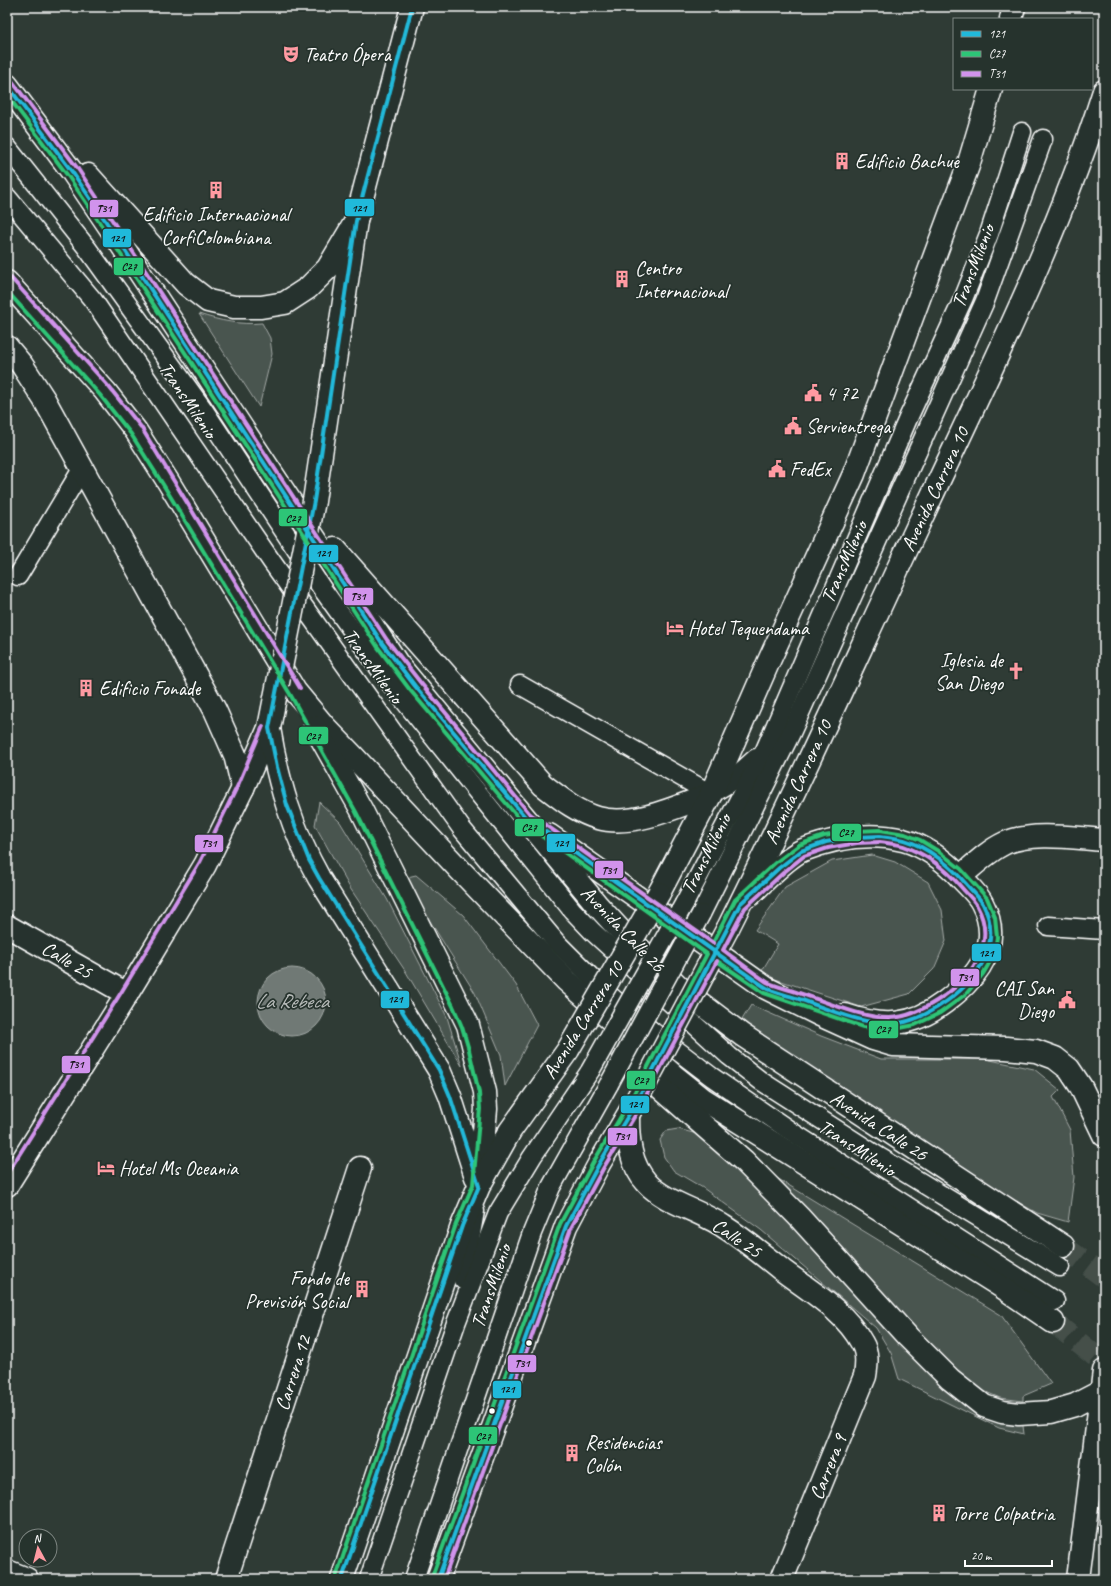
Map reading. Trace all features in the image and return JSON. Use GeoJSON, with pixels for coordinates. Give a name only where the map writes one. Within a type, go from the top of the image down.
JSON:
{"type":"FeatureCollection","features":[{"type":"Feature","properties":{"kind":"main road"},"geometry":{"type":"LineString","coordinates":[[7,1185],[127,994],[205,865],[243,788],[269,728],[314,501],[356,221],[412,7]]}},
{"type":"Feature","properties":{"kind":"main road"},"geometry":{"type":"LineString","coordinates":[[1010,18],[1014,7]]}},
{"type":"Feature","properties":{"kind":"main road"},"geometry":{"type":"LineString","coordinates":[[8,85],[186,284],[208,301],[234,307],[261,307],[285,303],[308,288],[328,268],[356,221]]}},
{"type":"Feature","properties":{"kind":"main road","name":"Avenida Calle 26"},"geometry":{"type":"LineString","coordinates":[[8,85],[77,180],[148,285],[397,663],[598,906],[625,935],[680,988],[742,1036],[1063,1246]]}},
{"type":"Feature","properties":{"kind":"main road","name":"Avenida Carrera 10"},"geometry":{"type":"LineString","coordinates":[[342,1579],[462,1226],[479,1186],[513,1127],[568,1050],[659,893],[711,794],[768,663],[854,474],[968,166],[991,90]]}},
{"type":"Feature","properties":{"kind":"main road","name":"Avenida Carrera 10"},"geometry":{"type":"LineString","coordinates":[[438,1579],[566,1226],[599,1164],[632,1109],[728,928],[795,790],[1009,330],[1057,219],[1092,128],[1104,91]]}},
{"type":"Feature","properties":{"kind":"main road"},"geometry":{"type":"LineString","coordinates":[[7,282],[105,392],[136,431],[169,482],[362,809],[468,1025],[478,1062],[486,1109],[479,1186]]}},
{"type":"Feature","properties":{"kind":"main road"},"geometry":{"type":"LineString","coordinates":[[7,347],[22,365],[44,399],[215,710],[235,754],[243,788]]}},
{"type":"Feature","properties":{"kind":"main road"},"geometry":{"type":"LineString","coordinates":[[284,492],[543,785],[562,800],[588,815],[615,821],[643,818],[711,794]]}},
{"type":"Feature","properties":{"kind":"main road"},"geometry":{"type":"LineString","coordinates":[[294,692],[460,870],[568,981],[673,1076],[703,1099],[1005,1289],[1054,1312]]}},
{"type":"Feature","properties":{"kind":"main road"},"geometry":{"type":"LineString","coordinates":[[269,728],[284,798],[306,854],[323,884],[439,1070],[450,1096],[479,1186]]}},
{"type":"Feature","properties":{"kind":"main road"},"geometry":{"type":"LineString","coordinates":[[526,818],[766,988],[873,1039],[893,1044],[1006,1048],[1036,1051],[1055,1058],[1069,1070],[1081,1087],[1104,1135]]}},
{"type":"Feature","properties":{"kind":"main road"},"geometry":{"type":"LineString","coordinates":[[740,904],[779,868],[802,851],[826,842],[856,837],[880,836],[903,840],[917,845],[935,856],[960,877],[982,902],[989,918],[991,937],[988,953],[978,970],[962,990],[937,1008],[912,1020],[889,1024],[865,1021],[766,988]]}},
{"type":"Feature","properties":{"kind":"main road"},"geometry":{"type":"LineString","coordinates":[[960,877],[1005,843],[1021,838],[1039,837],[1104,840]]}},
{"type":"Feature","properties":{"kind":"main road","name":"Calle 25"},"geometry":{"type":"LineString","coordinates":[[7,926],[127,994]]}},
{"type":"Feature","properties":{"kind":"main road"},"geometry":{"type":"LineString","coordinates":[[568,981],[611,1038],[639,1070],[744,1161],[799,1217],[908,1337],[950,1379],[984,1406],[1002,1412],[1018,1414],[1051,1412],[1075,1405],[1103,1381]]}},
{"type":"Feature","properties":{"kind":"main road","name":"Calle 25"},"geometry":{"type":"LineString","coordinates":[[632,1109],[628,1140],[632,1158],[647,1183],[661,1194],[723,1225],[838,1313],[858,1337],[866,1353]]}},
{"type":"Feature","properties":{"kind":"main road","name":"Carrera 12"},"geometry":{"type":"LineString","coordinates":[[226,1579],[360,1168]]}},
{"type":"Feature","properties":{"kind":"main road","name":"Carrera 9"},"geometry":{"type":"LineString","coordinates":[[782,1579],[865,1376],[867,1364],[866,1353]]}},
{"type":"Feature","properties":{"kind":"main road"},"geometry":{"type":"LineString","coordinates":[[1078,1579],[1103,1381]]}},
{"type":"Feature","properties":{"kind":"main road"},"geometry":{"type":"LineString","coordinates":[[7,1571],[27,1579]]}},
{"type":"Feature","properties":{"kind":"lane","name":"TransMilenio"},"geometry":{"type":"LineString","coordinates":[[369,1579],[456,1323],[498,1213],[532,1157],[590,1071],[684,904],[765,750],[909,416],[964,297],[989,234],[1022,132]]}},
{"type":"Feature","properties":{"kind":"lane","name":"TransMilenio"},"geometry":{"type":"LineString","coordinates":[[414,1579],[532,1233],[551,1187],[609,1084],[701,914],[791,733],[985,301],[1043,139]]}},
{"type":"Feature","properties":{"kind":"lane","name":"TransMilenio"},"geometry":{"type":"LineString","coordinates":[[9,152],[87,248],[203,409],[323,590],[390,683],[572,910],[592,932],[724,1051],[761,1081],[881,1158],[1060,1267]]}},
{"type":"Feature","properties":{"kind":"lane","name":"TransMilenio"},"geometry":{"type":"LineString","coordinates":[[7,197],[93,300],[272,562],[462,829],[556,942],[610,994],[654,1032],[712,1077],[1054,1312]]}},
{"type":"Feature","properties":{"kind":"lane","name":"TransMilenio"},"geometry":{"type":"LineString","coordinates":[[7,211],[17,216],[36,233]]}},
{"type":"Feature","properties":{"kind":"lane"},"geometry":{"type":"LineString","coordinates":[[18,576],[82,469]]}},
{"type":"Feature","properties":{"kind":"lane"},"geometry":{"type":"LineString","coordinates":[[520,685],[711,794]]}},
{"type":"Feature","properties":{"kind":"lane","name":"TransMilenio"},"geometry":{"type":"LineString","coordinates":[[711,794],[726,785],[765,750]]}},
{"type":"Feature","properties":{"kind":"lane"},"geometry":{"type":"LineString","coordinates":[[1048,926],[1104,930]]}},
{"type":"Feature","properties":{"kind":"lane","name":"TransMilenio"},"geometry":{"type":"LineString","coordinates":[[456,1323],[479,1186]]}},
{"type":"Feature","properties":{"kind":"shaded area"},"geometry":{"type":"Polygon","coordinates":[[[199,314],[230,322],[262,323],[270,338],[272,354],[259,407],[199,314]]]}},
{"type":"Feature","properties":{"kind":"shaded area"},"geometry":{"type":"Polygon","coordinates":[[[319,802],[340,822],[387,899],[447,1017],[462,1066],[406,972],[350,888],[315,825],[319,802]]]}},
{"type":"Feature","properties":{"kind":"shaded area"},"geometry":{"type":"Polygon","coordinates":[[[872,855],[895,862],[928,882],[942,910],[946,941],[934,969],[909,994],[861,1007],[760,974],[778,944],[755,930],[785,887],[832,861],[872,855]]]}},
{"type":"Feature","properties":{"kind":"shaded area"},"geometry":{"type":"Polygon","coordinates":[[[416,875],[463,915],[516,985],[537,1025],[505,1086],[501,1055],[475,993],[403,878],[416,875]]]}},
{"type":"Feature","properties":{"kind":"shaded area"},"geometry":{"type":"Polygon","coordinates":[[[751,1005],[821,1036],[881,1059],[985,1059],[1034,1069],[1060,1090],[1053,1097],[1070,1130],[1074,1177],[1068,1222],[1037,1213],[950,1163],[740,1023],[751,1005]]]}},
{"type":"Feature","properties":{"kind":"shaded area"},"geometry":{"type":"Polygon","coordinates":[[[678,1129],[701,1135],[721,1147],[898,1337],[1022,1418],[1024,1434],[999,1428],[899,1379],[891,1353],[876,1328],[761,1230],[703,1188],[674,1171],[664,1157],[660,1140],[666,1131],[678,1129]]]}},
{"type":"Feature","properties":{"kind":"shaded area"},"geometry":{"type":"Polygon","coordinates":[[[767,1172],[1001,1315],[1051,1384],[1023,1396],[1023,1401],[1000,1398],[979,1389],[940,1356],[767,1172]]]}},
{"type":"Feature","properties":{"kind":"water","name":"La Rebeca"},"geometry":{"type":"Polygon","coordinates":[[[292,968],[305,971],[316,978],[323,989],[326,1002],[323,1015],[316,1026],[305,1033],[292,1036],[279,1033],[268,1026],[261,1015],[258,1002],[261,989],[268,978],[279,971],[292,968]]]}},
{"type":"Feature","properties":{"kind":"tunnel"},"geometry":{"type":"LineString","coordinates":[[1063,1246],[1104,1277]]}},
{"type":"Feature","properties":{"kind":"tunnel"},"geometry":{"type":"LineString","coordinates":[[1053,1322],[1104,1363]]}},
{"type":"Feature","properties":{"kind":"transit line","name":"121"},"geometry":{"type":"LineString","coordinates":[[342,1579],[462,1226],[479,1186],[450,1096],[439,1070],[309,860],[287,805],[269,728],[314,501],[356,221],[412,7]]}},
{"type":"Feature","properties":{"kind":"transit line","name":"T31"},"geometry":{"type":"LineString","coordinates":[[12,81],[78,169],[387,640],[420,682],[530,814],[713,943]]}},
{"type":"Feature","properties":{"kind":"transit line","name":"121"},"geometry":{"type":"LineString","coordinates":[[7,85],[73,173],[382,643],[415,686],[526,818],[715,952]]}},
{"type":"Feature","properties":{"kind":"transit line","name":"C27"},"geometry":{"type":"LineString","coordinates":[[7,95],[68,176],[108,235],[377,646],[410,690],[522,822],[707,954],[629,1103],[594,1161],[560,1224],[432,1577]]}},
{"type":"Feature","properties":{"kind":"transit line","name":"T31"},"geometry":{"type":"LineString","coordinates":[[11,278],[109,387],[141,427],[300,688]]}},
{"type":"Feature","properties":{"kind":"transit line","name":"C27"},"geometry":{"type":"LineString","coordinates":[[7,291],[100,395],[131,434],[164,486],[290,694],[356,812],[453,1006],[462,1027],[469,1050],[479,1093],[480,1109],[473,1185],[456,1224],[336,1577]]}},
{"type":"Feature","properties":{"kind":"transit line","name":"T31"},"geometry":{"type":"LineString","coordinates":[[7,1174],[122,991],[200,862],[238,785],[263,726]]}},
{"type":"Feature","properties":{"kind":"transit line","name":"C27"},"geometry":{"type":"LineString","coordinates":[[713,943],[735,900],[775,863],[799,845],[824,836],[856,831],[880,830],[905,834],[920,840],[938,851],[961,869],[987,898],[995,917],[997,937],[994,955],[983,974],[966,994],[940,1013],[915,1025],[890,1030],[863,1027],[764,993],[717,961]]}},
{"type":"Feature","properties":{"kind":"transit line","name":"121"},"geometry":{"type":"LineString","coordinates":[[880,836],[913,843],[930,852],[946,864],[977,896],[983,904],[989,918],[989,946],[978,970],[969,982],[947,1001],[927,1014],[905,1022],[889,1024],[867,1021],[844,1015],[769,989],[752,979],[715,952],[740,904],[779,868],[801,851],[826,842],[856,837],[880,836]]}},
{"type":"Feature","properties":{"kind":"transit line","name":"T31"},"geometry":{"type":"LineString","coordinates":[[880,842],[912,849],[936,863],[950,875],[972,899],[983,919],[983,945],[979,957],[964,978],[955,988],[944,996],[925,1008],[896,1018],[867,1015],[771,984],[723,950],[745,908],[804,856],[828,848],[857,843],[880,842]]}},
{"type":"Feature","properties":{"kind":"transit line","name":"121"},"geometry":{"type":"LineString","coordinates":[[438,1579],[566,1226],[599,1164],[634,1106],[715,952]]}},
{"type":"Feature","properties":{"kind":"transit line","name":"T31"},"geometry":{"type":"LineString","coordinates":[[444,1579],[571,1228],[604,1167],[639,1109],[717,961]]}},
{"type":"Feature","properties":{"kind":"place","name":"Teatro Ópera"},"geometry":{"type":"Point","coordinates":[291,54]}},
{"type":"Feature","properties":{"kind":"place","name":"Edificio Bachue"},"geometry":{"type":"Point","coordinates":[842,161]}},
{"type":"Feature","properties":{"kind":"place","name":"Edificio Internacional CorfiColombiana"},"geometry":{"type":"Point","coordinates":[216,190]}},
{"type":"Feature","properties":{"kind":"place","name":"Centro Internacional"},"geometry":{"type":"Point","coordinates":[622,279]}},
{"type":"Feature","properties":{"kind":"place","name":"4 72"},"geometry":{"type":"Point","coordinates":[813,393]}},
{"type":"Feature","properties":{"kind":"place","name":"Servientrega"},"geometry":{"type":"Point","coordinates":[793,426]}},
{"type":"Feature","properties":{"kind":"place","name":"FedEx"},"geometry":{"type":"Point","coordinates":[777,469]}},
{"type":"Feature","properties":{"kind":"place","name":"Hotel Tequendama"},"geometry":{"type":"Point","coordinates":[675,628]}},
{"type":"Feature","properties":{"kind":"place","name":"Iglesia de San Diego"},"geometry":{"type":"Point","coordinates":[1016,671]}},
{"type":"Feature","properties":{"kind":"place","name":"Edificio Fonade"},"geometry":{"type":"Point","coordinates":[86,688]}},
{"type":"Feature","properties":{"kind":"place","name":"CAI San Diego"},"geometry":{"type":"Point","coordinates":[1067,1000]}},
{"type":"Feature","properties":{"kind":"place","name":"Hotel Ms Oceania"},"geometry":{"type":"Point","coordinates":[106,1168]}},
{"type":"Feature","properties":{"kind":"place","name":"Fondo de Previsión Social"},"geometry":{"type":"Point","coordinates":[362,1289]}},
{"type":"Feature","properties":{"kind":"place","name":"Residencias Colón"},"geometry":{"type":"Point","coordinates":[572,1453]}},
{"type":"Feature","properties":{"kind":"place","name":"Torre Colpatria"},"geometry":{"type":"Point","coordinates":[939,1513]}}]}
